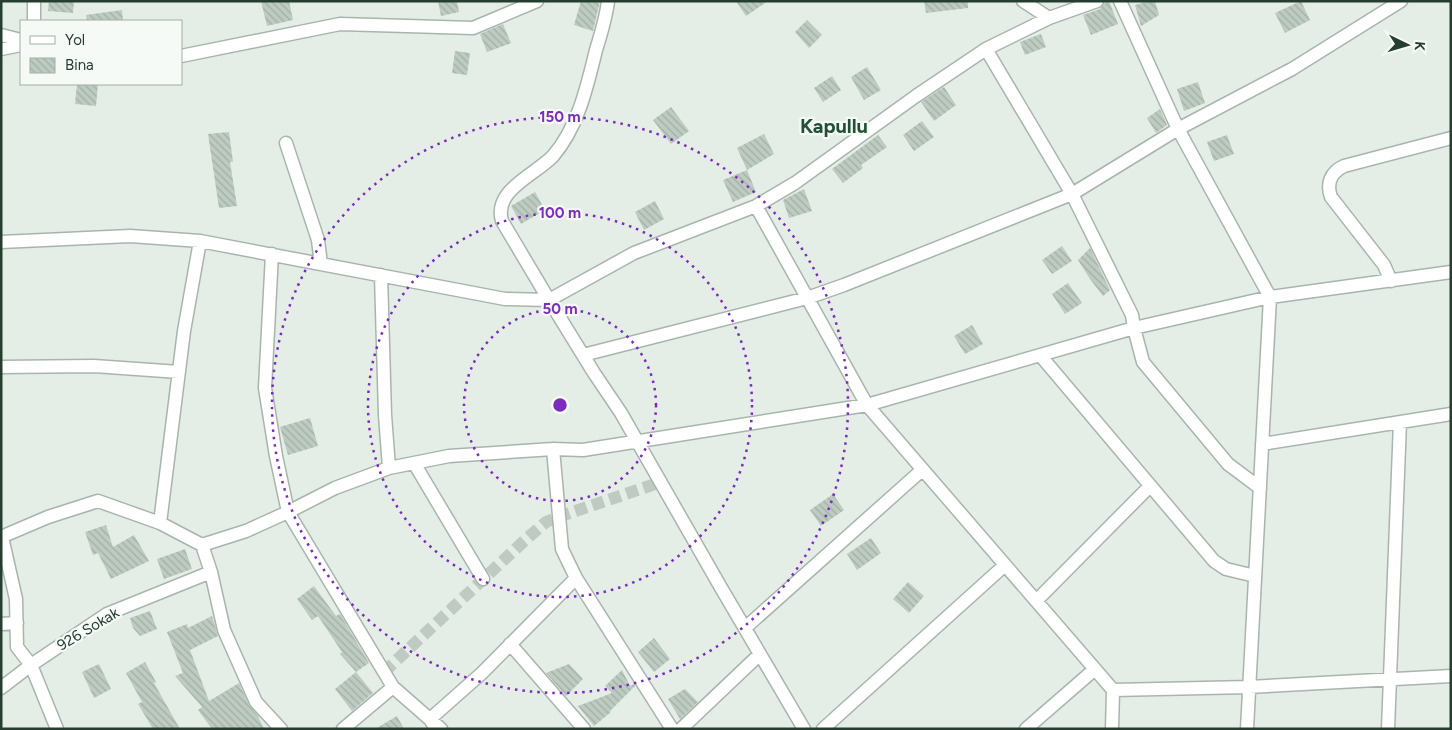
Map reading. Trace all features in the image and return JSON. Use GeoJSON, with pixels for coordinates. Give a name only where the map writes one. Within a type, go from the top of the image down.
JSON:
{"type":"FeatureCollection","features":[{"type":"Feature","properties":{"kind":"street"},"geometry":{"type":"LineString","coordinates":[[34,1],[34,20]]}},
{"type":"Feature","properties":{"kind":"street"},"geometry":{"type":"LineString","coordinates":[[182,56],[340,24],[472,28],[537,1]]}},
{"type":"Feature","properties":{"kind":"street"},"geometry":{"type":"LineString","coordinates":[[608,1],[591,71],[571,130],[551,158],[509,192],[501,204],[500,216],[583,355],[622,413],[804,729]]}},
{"type":"Feature","properties":{"kind":"street"},"geometry":{"type":"LineString","coordinates":[[1023,1],[1049,18]]}},
{"type":"Feature","properties":{"kind":"street"},"geometry":{"type":"LineString","coordinates":[[1,242],[130,236],[200,240],[505,299],[549,300],[634,252],[756,206],[795,183],[916,96],[986,50],[1049,18],[1097,1]]}},
{"type":"Feature","properties":{"kind":"street"},"geometry":{"type":"LineString","coordinates":[[1120,1],[1178,129],[1270,297],[1247,729]]}},
{"type":"Feature","properties":{"kind":"street"},"geometry":{"type":"LineString","coordinates":[[583,355],[807,298],[1072,194],[1178,129],[1292,69],[1402,1]]}},
{"type":"Feature","properties":{"kind":"street"},"geometry":{"type":"LineString","coordinates":[[1,35],[20,40]]}},
{"type":"Feature","properties":{"kind":"street"},"geometry":{"type":"LineString","coordinates":[[1,49],[20,45]]}},
{"type":"Feature","properties":{"kind":"street"},"geometry":{"type":"LineString","coordinates":[[986,50],[1072,194],[1132,316],[1143,362],[1228,464],[1260,488]]}},
{"type":"Feature","properties":{"kind":"street"},"geometry":{"type":"LineString","coordinates":[[1391,280],[1384,265],[1331,197],[1329,182],[1335,172],[1344,166],[1451,138]]}},
{"type":"Feature","properties":{"kind":"street"},"geometry":{"type":"LineString","coordinates":[[286,143],[318,240],[321,264]]}},
{"type":"Feature","properties":{"kind":"street"},"geometry":{"type":"LineString","coordinates":[[756,206],[867,405],[1113,690],[1112,729]]}},
{"type":"Feature","properties":{"kind":"street"},"geometry":{"type":"LineString","coordinates":[[160,522],[184,331],[200,240]]}},
{"type":"Feature","properties":{"kind":"street"},"geometry":{"type":"LineString","coordinates":[[272,254],[265,388],[276,456],[288,512],[393,687],[433,724],[441,729]]}},
{"type":"Feature","properties":{"kind":"street"},"geometry":{"type":"LineString","coordinates":[[202,545],[246,531],[335,488],[389,468],[449,456],[553,449],[583,450],[867,405],[1134,328],[1270,297],[1451,272]]}},
{"type":"Feature","properties":{"kind":"street"},"geometry":{"type":"LineString","coordinates":[[381,275],[385,415],[389,468]]}},
{"type":"Feature","properties":{"kind":"street"},"geometry":{"type":"LineString","coordinates":[[1040,355],[1214,561],[1226,569],[1255,576]]}},
{"type":"Feature","properties":{"kind":"street"},"geometry":{"type":"LineString","coordinates":[[1,367],[94,366],[179,372]]}},
{"type":"Feature","properties":{"kind":"street"},"geometry":{"type":"LineString","coordinates":[[1262,444],[1451,414]]}},
{"type":"Feature","properties":{"kind":"street"},"geometry":{"type":"LineString","coordinates":[[1388,729],[1400,422]]}},
{"type":"Feature","properties":{"kind":"street"},"geometry":{"type":"LineString","coordinates":[[553,449],[562,549],[576,578],[672,729]]}},
{"type":"Feature","properties":{"kind":"street"},"geometry":{"type":"LineString","coordinates":[[414,463],[483,579]]}},
{"type":"Feature","properties":{"kind":"street"},"geometry":{"type":"LineString","coordinates":[[745,628],[922,470]]}},
{"type":"Feature","properties":{"kind":"street"},"geometry":{"type":"LineString","coordinates":[[1036,601],[1150,486]]}},
{"type":"Feature","properties":{"kind":"street"},"geometry":{"type":"LineString","coordinates":[[58,729],[31,664],[17,647],[16,598],[2,537],[48,517],[98,501],[160,522],[202,545],[211,572],[224,630],[256,702],[282,729]]}},
{"type":"Feature","properties":{"kind":"street"},"geometry":{"type":"LineString","coordinates":[[823,729],[1005,565]]}},
{"type":"Feature","properties":{"kind":"street","name":"926 Sokak"},"geometry":{"type":"LineString","coordinates":[[1,688],[31,664],[107,614],[211,572]]}},
{"type":"Feature","properties":{"kind":"street"},"geometry":{"type":"LineString","coordinates":[[433,724],[576,578]]}},
{"type":"Feature","properties":{"kind":"street"},"geometry":{"type":"LineString","coordinates":[[1,624],[17,624]]}},
{"type":"Feature","properties":{"kind":"street"},"geometry":{"type":"LineString","coordinates":[[510,644],[584,729]]}},
{"type":"Feature","properties":{"kind":"street"},"geometry":{"type":"LineString","coordinates":[[681,729],[760,654]]}},
{"type":"Feature","properties":{"kind":"street"},"geometry":{"type":"LineString","coordinates":[[1026,729],[1095,669]]}},
{"type":"Feature","properties":{"kind":"street"},"geometry":{"type":"LineString","coordinates":[[1113,690],[1249,688],[1451,676]]}},
{"type":"Feature","properties":{"kind":"street"},"geometry":{"type":"LineString","coordinates":[[343,729],[393,687]]}},
{"type":"Feature","properties":{"kind":"building"},"geometry":{"type":"Polygon","coordinates":[[[49,1],[74,1],[73,13],[48,11],[49,1]]]}},
{"type":"Feature","properties":{"kind":"building"},"geometry":{"type":"Polygon","coordinates":[[[261,1],[289,1],[293,20],[267,26],[261,1]]]}},
{"type":"Feature","properties":{"kind":"building"},"geometry":{"type":"Polygon","coordinates":[[[438,1],[457,1],[459,12],[441,16],[438,1]]]}},
{"type":"Feature","properties":{"kind":"building"},"geometry":{"type":"Polygon","coordinates":[[[581,1],[600,1],[593,31],[574,25],[581,1]]]}},
{"type":"Feature","properties":{"kind":"building"},"geometry":{"type":"Polygon","coordinates":[[[736,1],[768,1],[746,16],[736,1]]]}},
{"type":"Feature","properties":{"kind":"building"},"geometry":{"type":"Polygon","coordinates":[[[924,1],[968,1],[968,8],[926,13],[924,1]]]}},
{"type":"Feature","properties":{"kind":"building"},"geometry":{"type":"Polygon","coordinates":[[[1109,1],[1118,24],[1091,35],[1083,15],[1100,9],[1109,1]]]}},
{"type":"Feature","properties":{"kind":"building"},"geometry":{"type":"Polygon","coordinates":[[[1155,1],[1159,15],[1141,26],[1135,5],[1155,1]]]}},
{"type":"Feature","properties":{"kind":"building"},"geometry":{"type":"Polygon","coordinates":[[[1301,1],[1310,20],[1285,33],[1275,13],[1301,1]]]}},
{"type":"Feature","properties":{"kind":"building"},"geometry":{"type":"Polygon","coordinates":[[[122,10],[123,20],[87,20],[86,15],[122,10]]]}},
{"type":"Feature","properties":{"kind":"building"},"geometry":{"type":"Polygon","coordinates":[[[807,20],[822,35],[809,48],[795,32],[807,20]]]}},
{"type":"Feature","properties":{"kind":"building"},"geometry":{"type":"Polygon","coordinates":[[[503,24],[511,43],[487,52],[480,34],[503,24]]]}},
{"type":"Feature","properties":{"kind":"building"},"geometry":{"type":"Polygon","coordinates":[[[1041,34],[1046,47],[1025,55],[1020,42],[1041,34]]]}},
{"type":"Feature","properties":{"kind":"building"},"geometry":{"type":"Polygon","coordinates":[[[455,51],[470,53],[467,75],[452,73],[455,51]]]}},
{"type":"Feature","properties":{"kind":"building"},"geometry":{"type":"Polygon","coordinates":[[[867,67],[881,90],[864,100],[851,77],[867,67]]]}},
{"type":"Feature","properties":{"kind":"building"},"geometry":{"type":"Polygon","coordinates":[[[832,76],[841,90],[823,102],[814,88],[832,76]]]}},
{"type":"Feature","properties":{"kind":"building"},"geometry":{"type":"Polygon","coordinates":[[[1198,82],[1205,103],[1184,111],[1177,89],[1198,82]]]}},
{"type":"Feature","properties":{"kind":"building"},"geometry":{"type":"Polygon","coordinates":[[[77,85],[98,85],[96,106],[75,104],[77,85]]]}},
{"type":"Feature","properties":{"kind":"building"},"geometry":{"type":"Polygon","coordinates":[[[944,87],[956,105],[934,121],[921,102],[944,87]]]}},
{"type":"Feature","properties":{"kind":"building"},"geometry":{"type":"Polygon","coordinates":[[[671,107],[689,131],[671,144],[653,120],[671,107]]]}},
{"type":"Feature","properties":{"kind":"building"},"geometry":{"type":"Polygon","coordinates":[[[1160,109],[1167,125],[1156,133],[1147,118],[1160,109]]]}},
{"type":"Feature","properties":{"kind":"building"},"geometry":{"type":"Polygon","coordinates":[[[922,121],[934,137],[914,151],[903,135],[922,121]]]}},
{"type":"Feature","properties":{"kind":"building"},"geometry":{"type":"Polygon","coordinates":[[[229,132],[233,162],[230,162],[237,206],[219,208],[208,134],[229,132]]]}},
{"type":"Feature","properties":{"kind":"building"},"geometry":{"type":"Polygon","coordinates":[[[764,134],[774,154],[747,170],[737,148],[764,134]]]}},
{"type":"Feature","properties":{"kind":"building"},"geometry":{"type":"Polygon","coordinates":[[[878,135],[887,147],[861,165],[863,168],[843,183],[832,169],[878,135]]]}},
{"type":"Feature","properties":{"kind":"building"},"geometry":{"type":"Polygon","coordinates":[[[1227,135],[1234,154],[1214,161],[1207,142],[1227,135]]]}},
{"type":"Feature","properties":{"kind":"building"},"geometry":{"type":"Polygon","coordinates":[[[747,170],[756,192],[733,202],[723,180],[747,170]]]}},
{"type":"Feature","properties":{"kind":"building"},"geometry":{"type":"Polygon","coordinates":[[[804,189],[812,211],[789,218],[783,200],[804,189]]]}},
{"type":"Feature","properties":{"kind":"building"},"geometry":{"type":"Polygon","coordinates":[[[535,192],[545,210],[521,224],[511,206],[535,192]]]}},
{"type":"Feature","properties":{"kind":"building"},"geometry":{"type":"Polygon","coordinates":[[[655,201],[664,219],[644,230],[635,212],[655,201]]]}},
{"type":"Feature","properties":{"kind":"building"},"geometry":{"type":"Polygon","coordinates":[[[1062,246],[1072,261],[1052,274],[1042,260],[1062,246]]]}},
{"type":"Feature","properties":{"kind":"building"},"geometry":{"type":"Polygon","coordinates":[[[1090,248],[1110,290],[1103,296],[1078,260],[1090,248]]]}},
{"type":"Feature","properties":{"kind":"building"},"geometry":{"type":"Polygon","coordinates":[[[1068,283],[1082,303],[1065,314],[1052,294],[1068,283]]]}},
{"type":"Feature","properties":{"kind":"building"},"geometry":{"type":"Polygon","coordinates":[[[972,325],[983,344],[965,354],[954,336],[972,325]]]}},
{"type":"Feature","properties":{"kind":"building"},"geometry":{"type":"Polygon","coordinates":[[[310,418],[318,446],[288,455],[280,427],[310,418]]]}},
{"type":"Feature","properties":{"kind":"building"},"geometry":{"type":"Polygon","coordinates":[[[833,494],[844,510],[821,526],[810,510],[833,494]]]}},
{"type":"Feature","properties":{"kind":"building"},"geometry":{"type":"Polygon","coordinates":[[[106,525],[113,547],[134,535],[149,561],[111,579],[98,553],[93,555],[85,532],[106,525]]]}},
{"type":"Feature","properties":{"kind":"building"},"geometry":{"type":"Polygon","coordinates":[[[871,538],[881,553],[857,570],[847,554],[871,538]]]}},
{"type":"Feature","properties":{"kind":"building"},"geometry":{"type":"Polygon","coordinates":[[[185,549],[192,569],[164,579],[157,559],[185,549]]]}},
{"type":"Feature","properties":{"kind":"building"},"geometry":{"type":"Polygon","coordinates":[[[908,582],[924,596],[909,613],[893,599],[908,582]]]}},
{"type":"Feature","properties":{"kind":"building"},"geometry":{"type":"Polygon","coordinates":[[[314,586],[336,616],[340,614],[369,663],[356,672],[340,654],[342,652],[318,616],[312,620],[297,599],[314,586]]]}},
{"type":"Feature","properties":{"kind":"building"},"geometry":{"type":"Polygon","coordinates":[[[150,611],[157,629],[140,636],[133,628],[130,618],[150,611]]]}},
{"type":"Feature","properties":{"kind":"building"},"geometry":{"type":"Polygon","coordinates":[[[212,616],[218,636],[190,650],[209,701],[239,683],[249,705],[258,716],[264,729],[212,729],[198,710],[202,707],[175,676],[183,673],[167,632],[187,624],[188,628],[212,616]]]}},
{"type":"Feature","properties":{"kind":"building"},"geometry":{"type":"Polygon","coordinates":[[[654,638],[670,659],[654,672],[638,652],[654,638]]]}},
{"type":"Feature","properties":{"kind":"building"},"geometry":{"type":"Polygon","coordinates":[[[145,662],[156,682],[154,683],[180,729],[153,729],[138,704],[142,702],[126,673],[145,662]]]}},
{"type":"Feature","properties":{"kind":"building"},"geometry":{"type":"Polygon","coordinates":[[[99,664],[111,689],[94,698],[82,672],[99,664]]]}},
{"type":"Feature","properties":{"kind":"building"},"geometry":{"type":"Polygon","coordinates":[[[569,664],[583,679],[566,696],[546,673],[569,664]]]}},
{"type":"Feature","properties":{"kind":"building"},"geometry":{"type":"Polygon","coordinates":[[[622,670],[630,686],[634,684],[635,686],[611,712],[594,726],[578,706],[612,693],[605,686],[622,670]]]}},
{"type":"Feature","properties":{"kind":"building"},"geometry":{"type":"Polygon","coordinates":[[[356,672],[373,693],[352,711],[335,689],[356,672]]]}},
{"type":"Feature","properties":{"kind":"building"},"geometry":{"type":"Polygon","coordinates":[[[685,689],[698,702],[680,719],[668,699],[685,689]]]}},
{"type":"Feature","properties":{"kind":"building"},"geometry":{"type":"Polygon","coordinates":[[[397,716],[404,729],[375,729],[397,716]]]}},
{"type":"Feature","properties":{"kind":"tunnel"},"geometry":{"type":"LineString","coordinates":[[384,672],[546,522],[661,482]]}},
{"type":"Feature","properties":{"kind":"district","name":"Kapullu"},"geometry":{"type":"Point","coordinates":[834,126]}}]}
